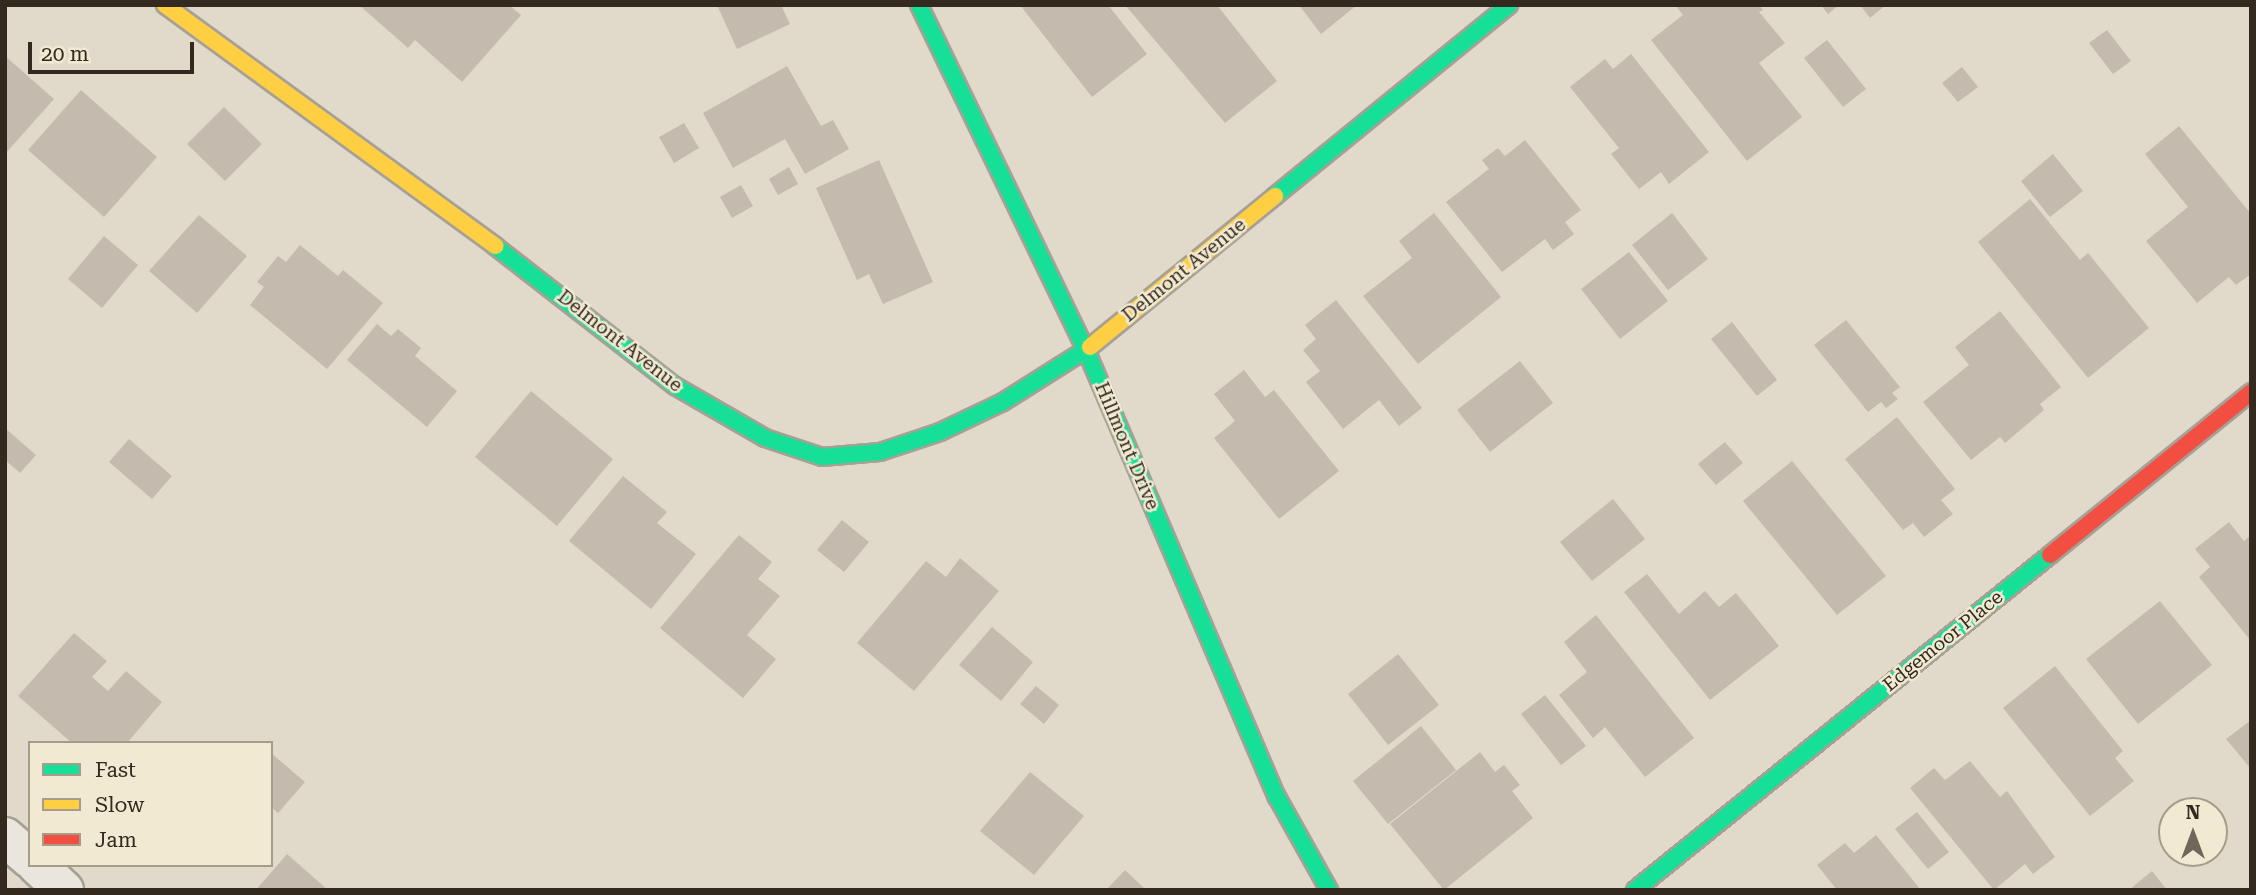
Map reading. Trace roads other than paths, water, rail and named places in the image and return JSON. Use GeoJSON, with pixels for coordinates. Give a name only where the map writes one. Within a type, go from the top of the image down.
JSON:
{"type":"FeatureCollection","features":[{"type":"Feature","properties":{"kind":"street","name":"Delmont Avenue"},"geometry":{"type":"LineString","coordinates":[[165,5],[589,315],[676,386],[765,438],[821,457],[880,452],[940,432],[1003,402],[1086,350],[1509,5]]}},
{"type":"Feature","properties":{"kind":"street","name":"Hillmont Drive"},"geometry":{"type":"LineString","coordinates":[[919,5],[1086,350],[1277,797],[1329,890]]}},
{"type":"Feature","properties":{"kind":"street","name":"Edgemoor Place"},"geometry":{"type":"LineString","coordinates":[[1635,890],[2251,392]]}},
{"type":"Feature","properties":{"kind":"street"},"geometry":{"type":"LineString","coordinates":[[5,837],[28,857]]}},
{"type":"Feature","properties":{"kind":"street"},"geometry":{"type":"LineString","coordinates":[[39,867],[64,890]]}}]}
